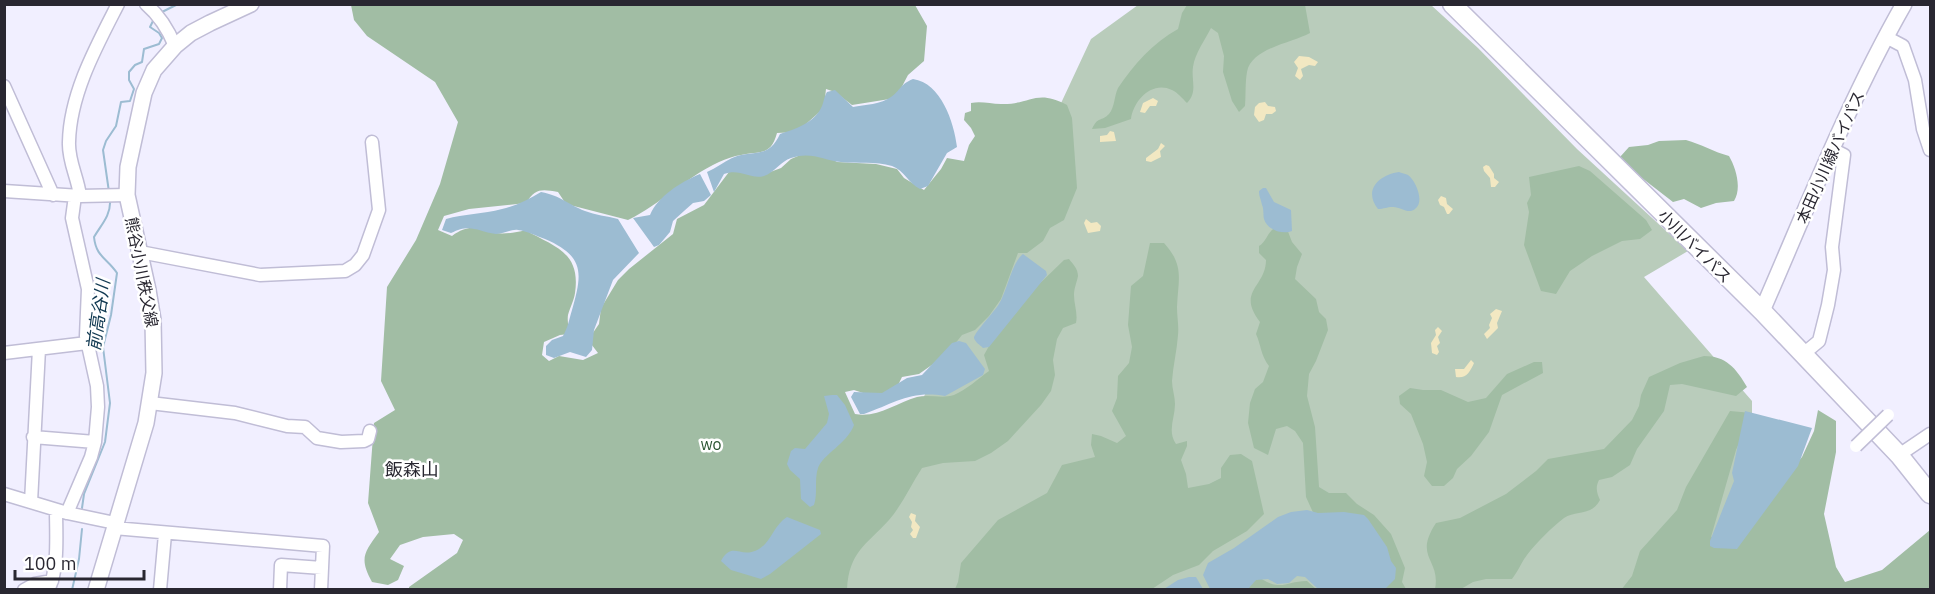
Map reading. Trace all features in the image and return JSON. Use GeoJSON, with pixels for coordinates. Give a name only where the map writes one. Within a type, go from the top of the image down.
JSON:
{"type":"FeatureCollection","features":[{"type":"Feature","properties":{"kind":"highway","name":"小川バイパス"},"geometry":{"type":"LineString","coordinates":[[1452,4],[1762,312],[1899,455],[1930,494]]}},
{"type":"Feature","properties":{"kind":"main road","name":"熊谷小川秩父線"},"geometry":{"type":"LineString","coordinates":[[96,590],[146,423],[154,373],[153,320],[127,195],[128,167],[144,93],[154,70],[175,46],[191,33],[251,4]]}},
{"type":"Feature","properties":{"kind":"main road","name":"本田小川線バイパス"},"geometry":{"type":"LineString","coordinates":[[1762,312],[1832,149],[1904,4]]}},
{"type":"Feature","properties":{"kind":"street"},"geometry":{"type":"LineString","coordinates":[[24,590],[35,584],[50,585],[62,512],[91,457],[96,442],[97,386],[87,343],[88,289],[72,218],[78,196],[69,142],[73,114],[87,68],[118,4]]}},
{"type":"Feature","properties":{"kind":"street"},"geometry":{"type":"LineString","coordinates":[[146,4],[169,30],[175,46]]}},
{"type":"Feature","properties":{"kind":"street"},"geometry":{"type":"LineString","coordinates":[[1886,37],[1903,46],[1915,80],[1923,129],[1930,150]]}},
{"type":"Feature","properties":{"kind":"street"},"geometry":{"type":"LineString","coordinates":[[4,86],[53,195]]}},
{"type":"Feature","properties":{"kind":"street"},"geometry":{"type":"LineString","coordinates":[[140,252],[260,275],[345,271],[355,265],[363,255],[379,210],[372,142]]}},
{"type":"Feature","properties":{"kind":"street"},"geometry":{"type":"LineString","coordinates":[[1802,355],[1819,341],[1834,270],[1832,246],[1844,155],[1832,149]]}},
{"type":"Feature","properties":{"kind":"street"},"geometry":{"type":"LineString","coordinates":[[4,191],[78,196],[127,195]]}},
{"type":"Feature","properties":{"kind":"street"},"geometry":{"type":"LineString","coordinates":[[4,353],[87,343]]}},
{"type":"Feature","properties":{"kind":"street"},"geometry":{"type":"LineString","coordinates":[[31,502],[39,349]]}},
{"type":"Feature","properties":{"kind":"street"},"geometry":{"type":"LineString","coordinates":[[150,403],[219,410],[287,426],[305,427],[317,438],[329,440],[364,441],[368,439],[370,431]]}},
{"type":"Feature","properties":{"kind":"street"},"geometry":{"type":"LineString","coordinates":[[1856,446],[1888,415]]}},
{"type":"Feature","properties":{"kind":"street"},"geometry":{"type":"LineString","coordinates":[[1899,455],[1930,434]]}},
{"type":"Feature","properties":{"kind":"street"},"geometry":{"type":"LineString","coordinates":[[33,437],[96,442]]}},
{"type":"Feature","properties":{"kind":"street"},"geometry":{"type":"LineString","coordinates":[[4,494],[115,526],[165,534],[323,546],[321,590]]}},
{"type":"Feature","properties":{"kind":"street"},"geometry":{"type":"LineString","coordinates":[[160,590],[165,534]]}},
{"type":"Feature","properties":{"kind":"street"},"geometry":{"type":"LineString","coordinates":[[280,590],[281,565],[322,568]]}},
{"type":"Feature","properties":{"kind":"green space","name":"wo"},"geometry":{"type":"Polygon","coordinates":[[[351,5],[915,5],[927,26],[924,61],[908,75],[896,98],[852,105],[835,92],[826,89],[824,108],[797,132],[777,133],[772,146],[764,151],[733,157],[707,168],[628,220],[566,204],[558,192],[543,190],[536,192],[526,203],[469,209],[444,216],[438,230],[452,236],[469,228],[495,233],[514,233],[525,230],[564,252],[574,268],[576,279],[568,315],[569,334],[544,342],[542,355],[549,361],[559,356],[583,360],[598,353],[588,340],[599,324],[601,308],[618,280],[673,234],[677,219],[704,205],[732,168],[759,176],[781,168],[791,159],[805,153],[822,153],[837,162],[876,164],[897,169],[904,178],[924,190],[947,158],[964,161],[969,145],[975,136],[964,120],[965,113],[971,111],[971,103],[1011,104],[1040,97],[1056,100],[1067,105],[1072,118],[1077,188],[1064,220],[1050,228],[1043,241],[1027,253],[1018,253],[1001,299],[989,316],[975,330],[962,335],[946,355],[919,374],[902,377],[895,391],[875,397],[854,390],[845,392],[855,414],[863,415],[879,412],[917,397],[949,396],[963,390],[989,371],[984,355],[999,328],[1015,314],[1031,292],[1064,260],[1069,259],[1078,273],[1074,290],[1077,316],[1076,323],[1063,328],[1057,339],[1053,360],[1055,375],[1051,391],[1008,441],[991,453],[975,461],[943,463],[922,468],[894,514],[855,558],[848,576],[847,589],[409,589],[457,553],[463,540],[454,534],[423,537],[400,545],[390,559],[404,566],[398,580],[388,585],[372,582],[366,567],[365,556],[379,532],[368,503],[374,423],[395,410],[381,381],[387,287],[416,240],[440,184],[458,122],[435,82],[367,36],[354,20],[351,5]]]}},
{"type":"Feature","properties":{"kind":"green space"},"geometry":{"type":"Polygon","coordinates":[[[1138,5],[1431,5],[1478,48],[1577,149],[1688,251],[1644,277],[1752,401],[1752,413],[1707,589],[838,590],[849,557],[1091,39],[1138,5]]]}},
{"type":"Feature","properties":{"kind":"green space"},"geometry":{"type":"Polygon","coordinates":[[[1187,5],[1305,5],[1310,33],[1273,47],[1256,57],[1247,72],[1245,106],[1239,112],[1232,101],[1223,72],[1224,56],[1218,33],[1211,28],[1194,62],[1193,90],[1187,103],[1174,91],[1157,88],[1140,99],[1135,105],[1131,119],[1105,128],[1092,129],[1096,122],[1111,111],[1118,88],[1137,62],[1152,47],[1178,29],[1182,13],[1187,5]]]}},
{"type":"Feature","properties":{"kind":"green space"},"geometry":{"type":"Polygon","coordinates":[[[1686,140],[1729,156],[1737,178],[1738,190],[1734,201],[1701,208],[1684,199],[1673,202],[1629,168],[1620,157],[1629,147],[1659,141],[1686,140]]]}},
{"type":"Feature","properties":{"kind":"green space"},"geometry":{"type":"Polygon","coordinates":[[[1579,166],[1590,171],[1646,220],[1652,230],[1640,239],[1622,241],[1592,256],[1570,271],[1556,294],[1541,291],[1524,245],[1529,212],[1527,203],[1531,195],[1529,177],[1579,166]]]}},
{"type":"Feature","properties":{"kind":"green space"},"geometry":{"type":"Polygon","coordinates":[[[1276,227],[1287,229],[1292,242],[1302,254],[1295,279],[1316,299],[1319,312],[1326,319],[1328,330],[1309,374],[1307,396],[1315,427],[1319,487],[1329,493],[1346,493],[1357,504],[1374,515],[1391,534],[1405,568],[1402,582],[1406,589],[1375,589],[1316,519],[1306,497],[1303,443],[1295,431],[1287,426],[1276,429],[1268,455],[1254,448],[1248,423],[1250,403],[1255,389],[1263,382],[1269,366],[1256,334],[1260,322],[1253,312],[1251,296],[1265,269],[1266,260],[1259,253],[1259,246],[1276,227]]]}},
{"type":"Feature","properties":{"kind":"green space"},"geometry":{"type":"Polygon","coordinates":[[[1150,243],[1164,243],[1171,251],[1178,266],[1178,332],[1172,381],[1175,404],[1172,434],[1176,444],[1187,441],[1181,460],[1188,488],[1209,484],[1221,478],[1221,468],[1230,455],[1241,454],[1252,461],[1264,514],[1247,531],[1213,551],[1199,565],[1173,575],[1152,589],[955,589],[961,563],[998,520],[1047,493],[1062,465],[1095,457],[1091,445],[1092,434],[1117,443],[1126,436],[1112,411],[1117,398],[1118,376],[1129,363],[1132,347],[1128,325],[1131,286],[1143,276],[1150,243]]]}},
{"type":"Feature","properties":{"kind":"green space"},"geometry":{"type":"Polygon","coordinates":[[[1704,356],[1718,358],[1730,364],[1747,387],[1736,396],[1682,384],[1670,385],[1664,411],[1637,449],[1630,465],[1612,477],[1599,480],[1597,490],[1600,500],[1597,505],[1588,511],[1564,518],[1554,526],[1531,550],[1512,579],[1486,579],[1473,582],[1461,589],[1435,589],[1436,579],[1427,544],[1436,523],[1460,518],[1506,494],[1548,459],[1604,449],[1632,420],[1649,377],[1680,363],[1704,356]]]}},
{"type":"Feature","properties":{"kind":"green space"},"geometry":{"type":"Polygon","coordinates":[[[1534,362],[1542,362],[1543,373],[1502,395],[1489,432],[1471,456],[1444,486],[1432,486],[1424,476],[1427,462],[1423,444],[1411,414],[1400,404],[1399,396],[1410,388],[1441,390],[1468,402],[1486,398],[1507,374],[1534,362]]]}},
{"type":"Feature","properties":{"kind":"green space"},"geometry":{"type":"Polygon","coordinates":[[[1818,410],[1836,421],[1836,452],[1824,514],[1836,567],[1845,582],[1882,570],[1930,530],[1930,589],[1621,590],[1632,576],[1640,551],[1677,510],[1686,487],[1730,411],[1752,413],[1736,450],[1711,537],[1752,518],[1802,457],[1814,431],[1818,410]]]}},
{"type":"Feature","properties":{"kind":"green space"},"geometry":{"type":"Polygon","coordinates":[[[1260,578],[1279,585],[1307,581],[1316,589],[1235,590],[1260,578]]]}},
{"type":"Feature","properties":{"kind":"sand"},"geometry":{"type":"Polygon","coordinates":[[[1299,56],[1309,57],[1318,62],[1315,66],[1309,65],[1301,69],[1303,76],[1300,80],[1295,76],[1298,68],[1294,62],[1299,56]]]}},
{"type":"Feature","properties":{"kind":"sand"},"geometry":{"type":"Polygon","coordinates":[[[1153,98],[1158,101],[1156,106],[1150,106],[1145,113],[1140,112],[1143,103],[1153,98]]]}},
{"type":"Feature","properties":{"kind":"sand"},"geometry":{"type":"Polygon","coordinates":[[[1265,102],[1268,106],[1275,107],[1276,111],[1266,114],[1264,120],[1259,122],[1254,115],[1255,107],[1265,102]]]}},
{"type":"Feature","properties":{"kind":"sand"},"geometry":{"type":"Polygon","coordinates":[[[1110,131],[1114,132],[1116,141],[1100,142],[1100,136],[1107,135],[1110,131]]]}},
{"type":"Feature","properties":{"kind":"sand"},"geometry":{"type":"Polygon","coordinates":[[[1161,143],[1165,146],[1160,151],[1161,157],[1151,162],[1146,161],[1146,158],[1158,149],[1161,143]]]}},
{"type":"Feature","properties":{"kind":"sand"},"geometry":{"type":"Polygon","coordinates":[[[1486,165],[1499,182],[1495,187],[1491,187],[1490,178],[1484,171],[1483,167],[1486,165]]]}},
{"type":"Feature","properties":{"kind":"sand"},"geometry":{"type":"Polygon","coordinates":[[[1441,196],[1446,198],[1447,204],[1453,209],[1449,214],[1440,205],[1438,200],[1441,196]]]}},
{"type":"Feature","properties":{"kind":"sand"},"geometry":{"type":"Polygon","coordinates":[[[1086,219],[1091,223],[1097,222],[1101,226],[1100,231],[1088,233],[1084,223],[1086,219]]]}},
{"type":"Feature","properties":{"kind":"sand"},"geometry":{"type":"Polygon","coordinates":[[[1496,309],[1502,311],[1497,323],[1498,328],[1487,339],[1484,334],[1490,328],[1492,318],[1490,314],[1496,309]]]}},
{"type":"Feature","properties":{"kind":"sand"},"geometry":{"type":"Polygon","coordinates":[[[1438,327],[1442,331],[1438,337],[1440,343],[1437,346],[1439,352],[1437,355],[1432,353],[1431,343],[1438,327]]]}},
{"type":"Feature","properties":{"kind":"sand"},"geometry":{"type":"Polygon","coordinates":[[[1471,360],[1474,363],[1467,374],[1456,377],[1455,369],[1464,369],[1471,360]]]}},
{"type":"Feature","properties":{"kind":"sand"},"geometry":{"type":"Polygon","coordinates":[[[911,513],[916,515],[915,521],[920,527],[916,538],[910,534],[913,530],[909,517],[911,513]]]}},
{"type":"Feature","properties":{"kind":"water"},"geometry":{"type":"Polygon","coordinates":[[[913,79],[931,88],[944,105],[953,126],[957,147],[947,153],[928,186],[920,189],[900,170],[892,166],[841,162],[805,155],[787,160],[764,176],[754,177],[735,172],[724,174],[714,192],[707,172],[740,155],[765,151],[780,134],[815,117],[827,92],[835,90],[853,107],[873,104],[887,99],[913,79]]]}},
{"type":"Feature","properties":{"kind":"water"},"geometry":{"type":"Polygon","coordinates":[[[1399,172],[1408,175],[1414,182],[1419,197],[1418,206],[1412,211],[1395,207],[1378,209],[1372,196],[1375,184],[1385,176],[1399,172]]]}},
{"type":"Feature","properties":{"kind":"water"},"geometry":{"type":"Polygon","coordinates":[[[700,174],[711,195],[704,201],[693,203],[673,221],[670,232],[659,245],[654,247],[633,218],[650,215],[671,190],[700,174]]]}},
{"type":"Feature","properties":{"kind":"water"},"geometry":{"type":"Polygon","coordinates":[[[1266,188],[1274,202],[1291,210],[1292,231],[1276,231],[1268,226],[1264,219],[1259,193],[1266,188]]]}},
{"type":"Feature","properties":{"kind":"water"},"geometry":{"type":"Polygon","coordinates":[[[541,192],[589,212],[618,219],[639,253],[613,280],[594,330],[592,350],[586,357],[570,352],[554,358],[546,355],[546,346],[565,333],[576,297],[579,275],[574,259],[567,252],[545,239],[521,231],[513,230],[496,234],[469,228],[451,233],[442,230],[446,219],[507,208],[541,192]]]}},
{"type":"Feature","properties":{"kind":"water"},"geometry":{"type":"Polygon","coordinates":[[[1023,254],[1046,271],[1047,275],[989,347],[983,348],[975,341],[975,335],[999,304],[1016,263],[1023,254]]]}},
{"type":"Feature","properties":{"kind":"water"},"geometry":{"type":"Polygon","coordinates":[[[959,341],[966,343],[985,369],[983,375],[945,396],[913,396],[860,414],[851,397],[854,392],[882,393],[907,378],[922,375],[952,343],[959,341]]]}},
{"type":"Feature","properties":{"kind":"water"},"geometry":{"type":"Polygon","coordinates":[[[837,395],[845,405],[854,425],[846,438],[818,468],[814,505],[810,507],[801,499],[800,479],[787,464],[791,451],[795,448],[805,449],[827,423],[829,414],[824,396],[837,395]]]}},
{"type":"Feature","properties":{"kind":"water"},"geometry":{"type":"Polygon","coordinates":[[[1745,411],[1812,428],[1798,466],[1737,549],[1714,548],[1710,546],[1710,541],[1734,481],[1732,473],[1745,411]]]}},
{"type":"Feature","properties":{"kind":"water"},"geometry":{"type":"Polygon","coordinates":[[[1307,510],[1318,513],[1344,512],[1364,515],[1387,547],[1391,561],[1396,568],[1395,579],[1385,589],[1318,589],[1305,577],[1297,576],[1289,583],[1277,584],[1268,579],[1256,580],[1248,589],[1210,589],[1203,575],[1208,563],[1278,517],[1291,512],[1307,510]]]}},
{"type":"Feature","properties":{"kind":"water"},"geometry":{"type":"Polygon","coordinates":[[[787,517],[820,530],[821,534],[761,579],[731,570],[721,561],[729,552],[747,553],[759,549],[787,517]]]}},
{"type":"Feature","properties":{"kind":"water"},"geometry":{"type":"Polygon","coordinates":[[[1196,577],[1203,589],[1164,589],[1178,580],[1196,577]]]}},
{"type":"Feature","properties":{"kind":"waterway","name":"前高谷川"},"geometry":{"type":"LineString","coordinates":[[160,13],[178,4]]}},
{"type":"Feature","properties":{"kind":"waterway","name":"前高谷川"},"geometry":{"type":"LineString","coordinates":[[109,192],[103,150],[116,126],[121,102],[130,101],[134,89],[129,80],[129,72],[135,65],[142,62],[144,49],[159,44],[162,38],[150,27],[154,19]]}},
{"type":"Feature","properties":{"kind":"waterway","name":"前高谷川"},"geometry":{"type":"LineString","coordinates":[[82,508],[84,494],[105,442],[110,403],[103,347],[111,315],[117,273],[97,249],[94,237],[107,215],[110,201]]}},
{"type":"Feature","properties":{"kind":"waterway"},"geometry":{"type":"LineString","coordinates":[[72,590],[79,559],[82,529]]}},
{"type":"Feature","properties":{"kind":"district","name":"飯森山"},"geometry":{"type":"Point","coordinates":[412,469]}}]}
